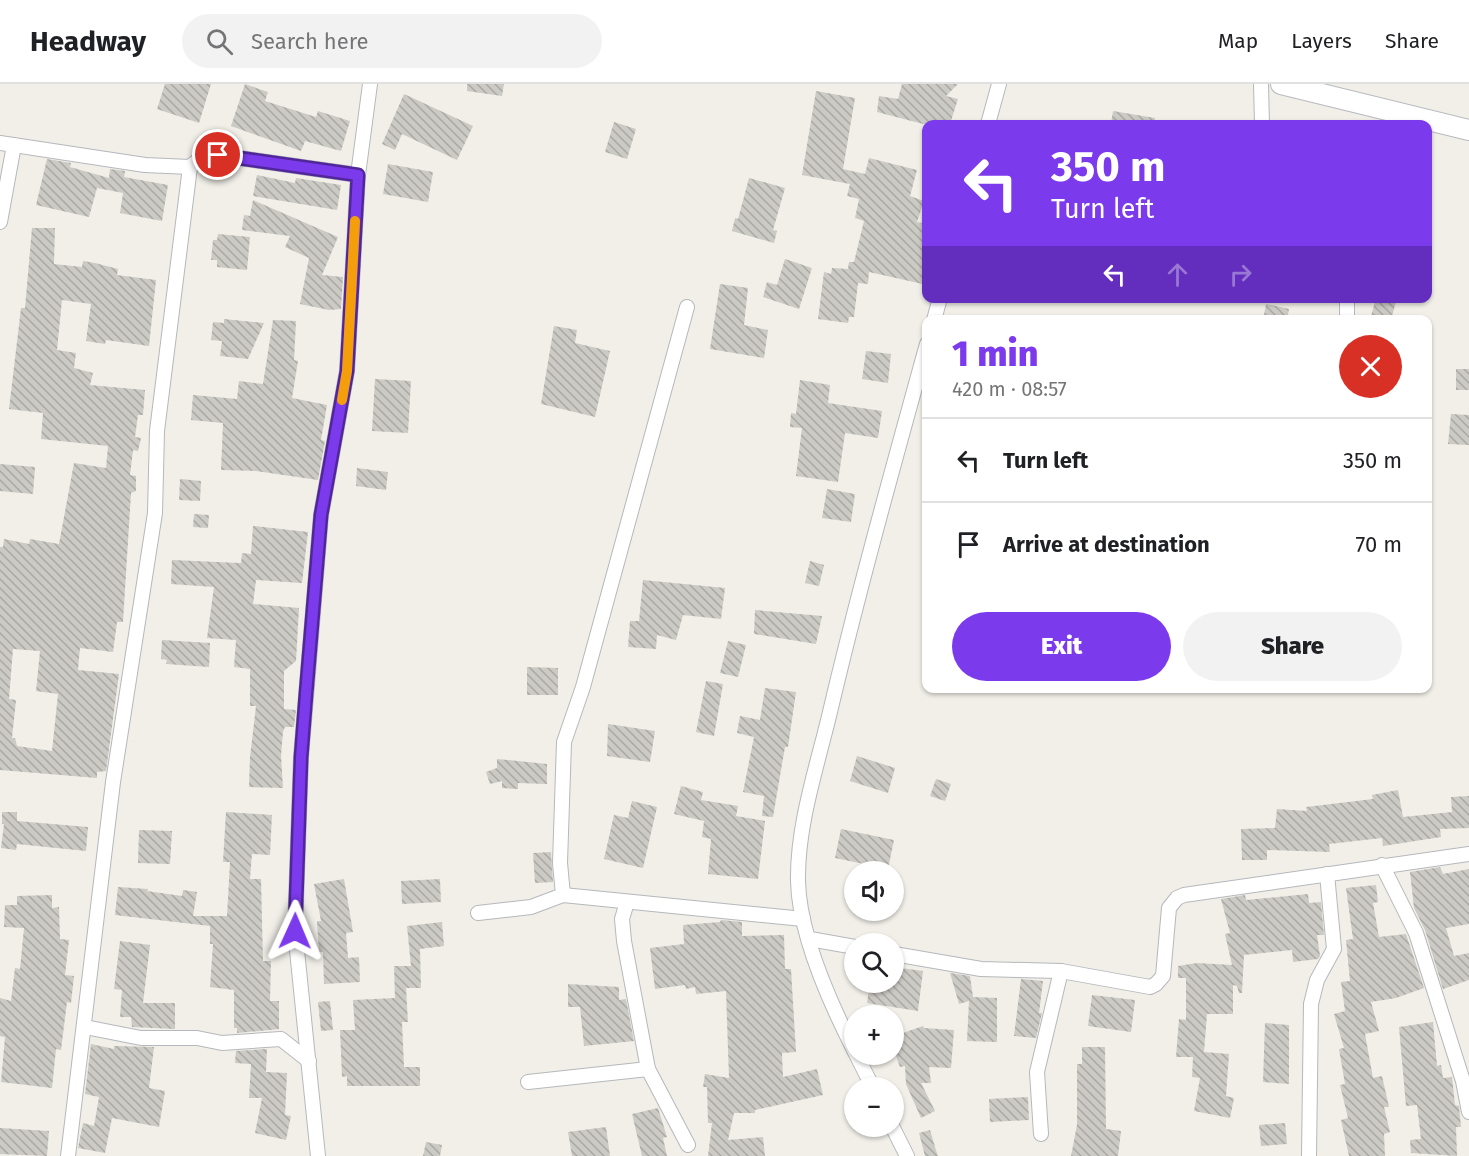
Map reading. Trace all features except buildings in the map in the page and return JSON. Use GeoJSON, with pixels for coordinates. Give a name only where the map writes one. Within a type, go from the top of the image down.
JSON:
{"type":"FeatureCollection","features":[{"type":"Feature","properties":{"kind":"main road"},"geometry":{"type":"LineString","coordinates":[[1281,84],[1428,120]]}},
{"type":"Feature","properties":{"kind":"main road"},"geometry":{"type":"LineString","coordinates":[[1432,121],[1469,130]]}},
{"type":"Feature","properties":{"kind":"street"},"geometry":{"type":"LineString","coordinates":[[318,1156],[295,931],[301,758],[321,515],[347,371],[358,175],[370,84]]}},
{"type":"Feature","properties":{"kind":"street"},"geometry":{"type":"LineString","coordinates":[[989,120],[999,84]]}},
{"type":"Feature","properties":{"kind":"street"},"geometry":{"type":"LineString","coordinates":[[1261,84],[1262,120]]}},
{"type":"Feature","properties":{"kind":"street"},"geometry":{"type":"LineString","coordinates":[[0,222],[7,144],[146,165],[190,167],[202,158],[218,155],[358,175]]}},
{"type":"Feature","properties":{"kind":"street"},"geometry":{"type":"LineString","coordinates":[[68,1156],[113,782],[155,513],[157,431],[190,167]]}},
{"type":"Feature","properties":{"kind":"street"},"geometry":{"type":"LineString","coordinates":[[563,895],[561,863],[564,742],[583,687],[687,307]]}},
{"type":"Feature","properties":{"kind":"street"},"geometry":{"type":"LineString","coordinates":[[844,1027],[824,984],[803,919],[798,882],[801,833],[862,578],[922,362]]}},
{"type":"Feature","properties":{"kind":"street"},"geometry":{"type":"LineString","coordinates":[[904,956],[981,969],[1061,971],[1144,987],[1156,984],[1163,976],[1169,908],[1177,898],[1191,892],[1469,854]]}},
{"type":"Feature","properties":{"kind":"street"},"geometry":{"type":"LineString","coordinates":[[1382,865],[1416,933],[1463,1081],[1469,1112]]}},
{"type":"Feature","properties":{"kind":"street"},"geometry":{"type":"LineString","coordinates":[[1309,1156],[1311,1004],[1317,980],[1334,949],[1327,874]]}},
{"type":"Feature","properties":{"kind":"street"},"geometry":{"type":"LineString","coordinates":[[478,913],[531,907],[563,895],[803,919]]}},
{"type":"Feature","properties":{"kind":"street"},"geometry":{"type":"LineString","coordinates":[[627,902],[622,920],[624,941],[648,1069],[688,1145]]}},
{"type":"Feature","properties":{"kind":"street"},"geometry":{"type":"LineString","coordinates":[[810,939],[844,945]]}},
{"type":"Feature","properties":{"kind":"street"},"geometry":{"type":"LineString","coordinates":[[1041,1134],[1037,1072],[1061,971]]}},
{"type":"Feature","properties":{"kind":"street"},"geometry":{"type":"LineString","coordinates":[[85,1028],[141,1038],[197,1038],[222,1043],[281,1039],[309,1061]]}},
{"type":"Feature","properties":{"kind":"street"},"geometry":{"type":"LineString","coordinates":[[528,1082],[648,1069]]}},
{"type":"Feature","properties":{"kind":"street"},"geometry":{"type":"LineString","coordinates":[[898,1137],[907,1156]]}},
{"type":"Feature","properties":{"kind":"slow traffic"},"geometry":{"type":"LineString","coordinates":[[342,400],[347,371],[355,221]]}},
{"type":"Feature","properties":{"kind":"route"},"geometry":{"type":"LineString","coordinates":[[218,155],[358,175],[347,371],[321,515],[306,694],[301,758],[295,931]]}}]}
